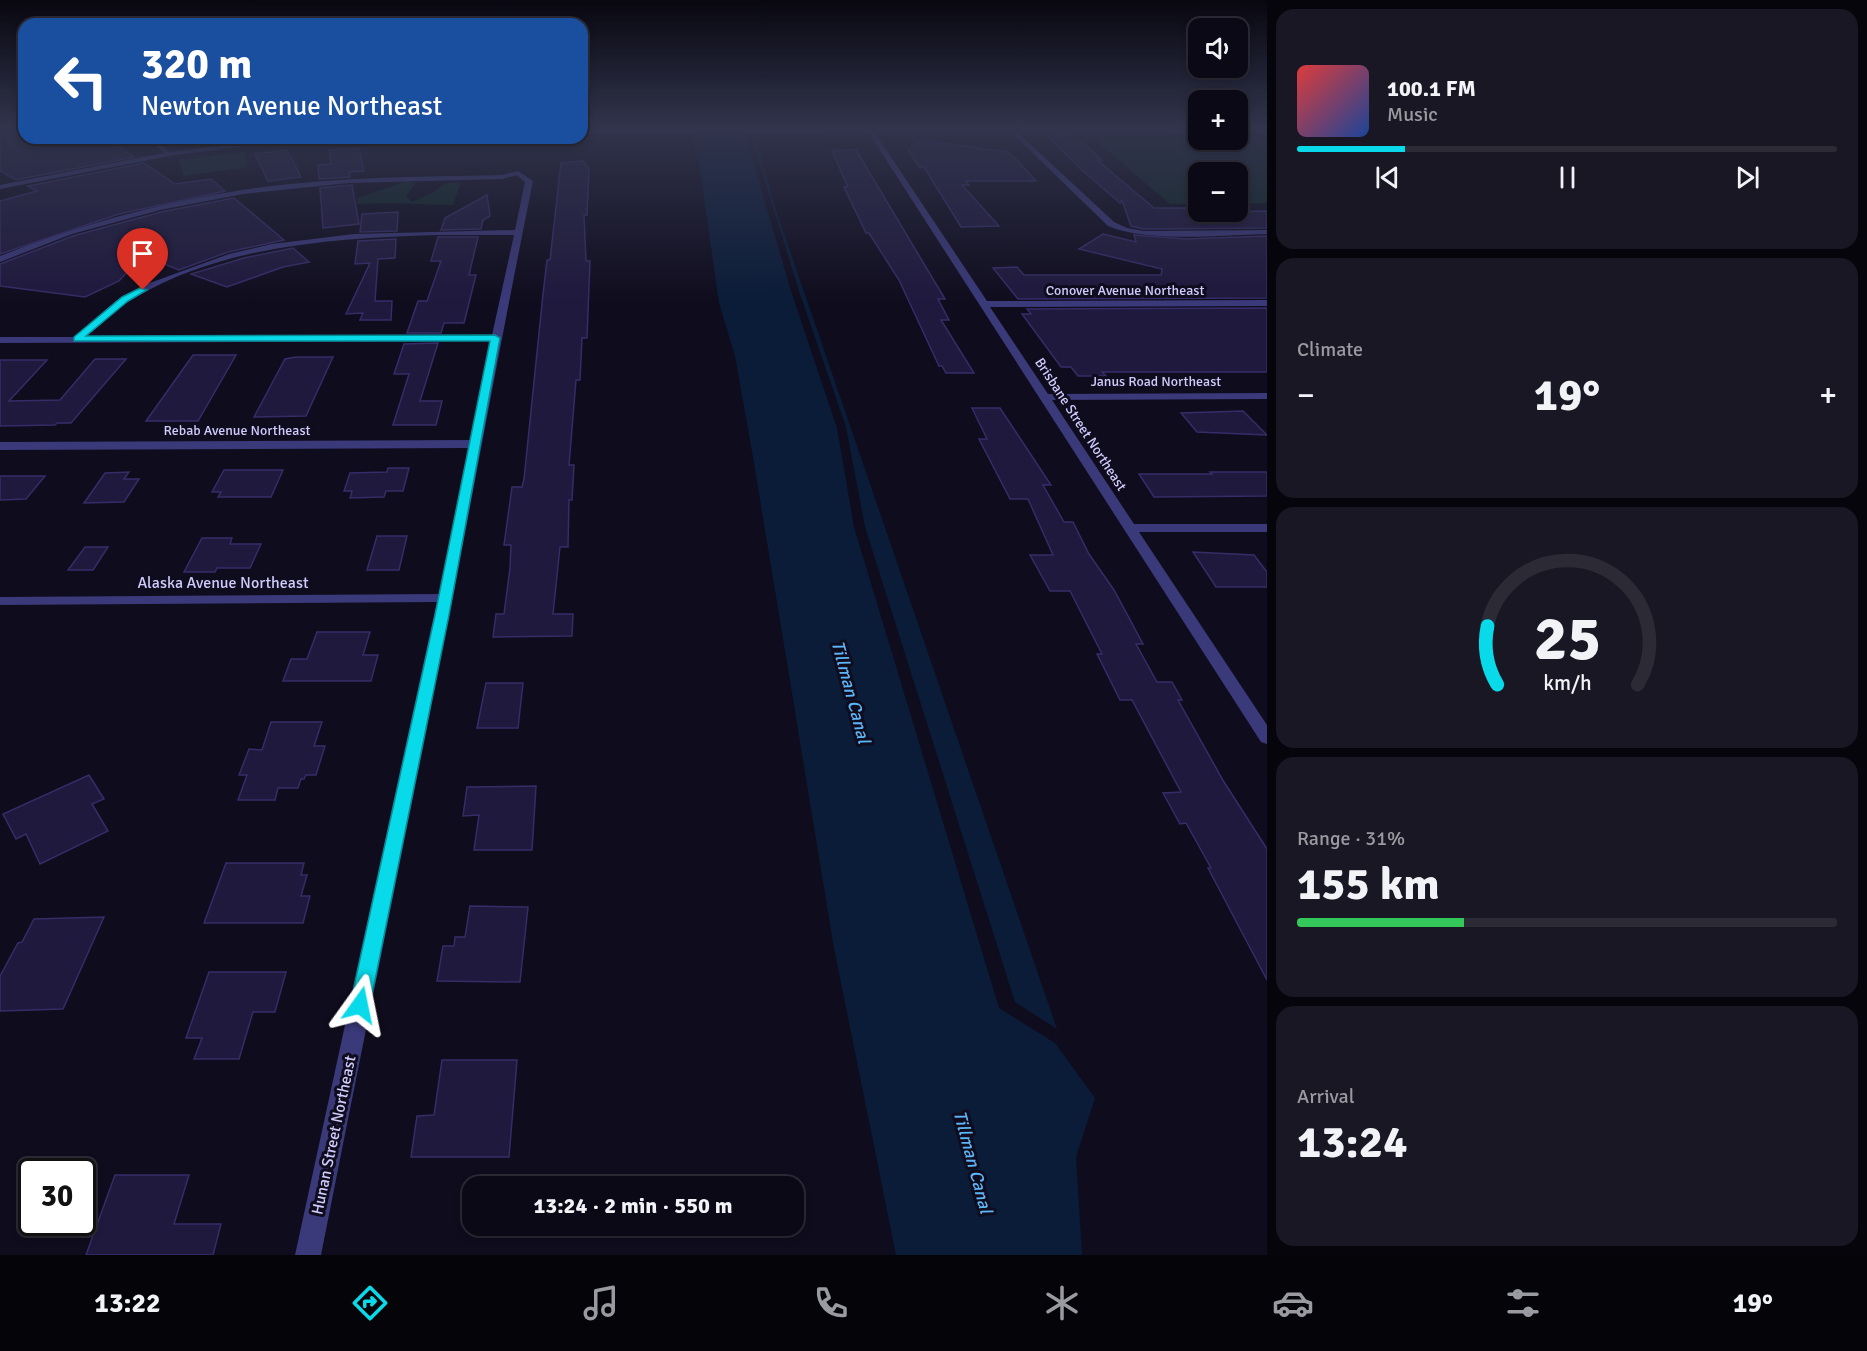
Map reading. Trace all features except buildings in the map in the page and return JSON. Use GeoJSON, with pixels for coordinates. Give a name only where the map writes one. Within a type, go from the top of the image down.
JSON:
{"type":"FeatureCollection","features":[{"type":"Feature","properties":{"kind":"street","name":"Hunan Street Northeast"},"geometry":{"type":"LineString","coordinates":[[0,259],[69,232],[159,208],[243,192],[305,186]]}},
{"type":"Feature","properties":{"kind":"street","name":"Hunan Street Northeast"},"geometry":{"type":"LineString","coordinates":[[308,1255],[445,598],[495,338],[528,186]]}},
{"type":"Feature","properties":{"kind":"street","name":"Brisbane Street Northeast"},"geometry":{"type":"LineString","coordinates":[[907,186],[1265,732]]}},
{"type":"Feature","properties":{"kind":"street"},"geometry":{"type":"LineString","coordinates":[[1071,186],[1111,224],[1125,230],[1267,232]]}},
{"type":"Feature","properties":{"kind":"street"},"geometry":{"type":"LineString","coordinates":[[77,339],[125,299],[164,279],[221,258],[276,245],[339,236],[390,233],[520,232]]}},
{"type":"Feature","properties":{"kind":"street","name":"Conover Avenue Northeast"},"geometry":{"type":"LineString","coordinates":[[983,303],[1267,303]]}},
{"type":"Feature","properties":{"kind":"street"},"geometry":{"type":"LineString","coordinates":[[0,340],[495,338]]}},
{"type":"Feature","properties":{"kind":"street","name":"Janus Road Northeast"},"geometry":{"type":"LineString","coordinates":[[1045,397],[1267,396]]}},
{"type":"Feature","properties":{"kind":"street","name":"Rebab Avenue Northeast"},"geometry":{"type":"LineString","coordinates":[[0,446],[474,444]]}},
{"type":"Feature","properties":{"kind":"street"},"geometry":{"type":"LineString","coordinates":[[1131,528],[1267,528]]}},
{"type":"Feature","properties":{"kind":"street","name":"Alaska Avenue Northeast"},"geometry":{"type":"LineString","coordinates":[[0,601],[445,598]]}},
{"type":"Feature","properties":{"kind":"green space"},"geometry":{"type":"Polygon","coordinates":[[[394,186],[414,186],[406,196],[412,202],[442,186],[460,186],[453,205],[357,204],[357,198],[394,186]]]}},
{"type":"Feature","properties":{"kind":"green space"},"geometry":{"type":"Polygon","coordinates":[[[1148,186],[1188,186],[1188,204],[1170,204],[1148,186]]]}},
{"type":"Feature","properties":{"kind":"green space"},"geometry":{"type":"Polygon","coordinates":[[[1248,186],[1267,186],[1267,203],[1248,204],[1248,186]]]}},
{"type":"Feature","properties":{"kind":"water","name":"Tillman Canal"},"geometry":{"type":"Polygon","coordinates":[[[702,186],[760,186],[792,294],[837,428],[854,527],[999,1008],[1055,1043],[1095,1098],[1076,1157],[1082,1255],[896,1255],[834,948],[735,356],[719,303],[702,186]]]}},
{"type":"Feature","properties":{"kind":"water"},"geometry":{"type":"Polygon","coordinates":[[[766,186],[769,186],[1057,1029],[1015,1002],[865,527],[846,427],[800,294],[766,186]]]}},
{"type":"Feature","properties":{"kind":"route"},"geometry":{"type":"LineString","coordinates":[[143,290],[125,299],[77,339],[495,338],[442,615],[360,1005]]}}]}
